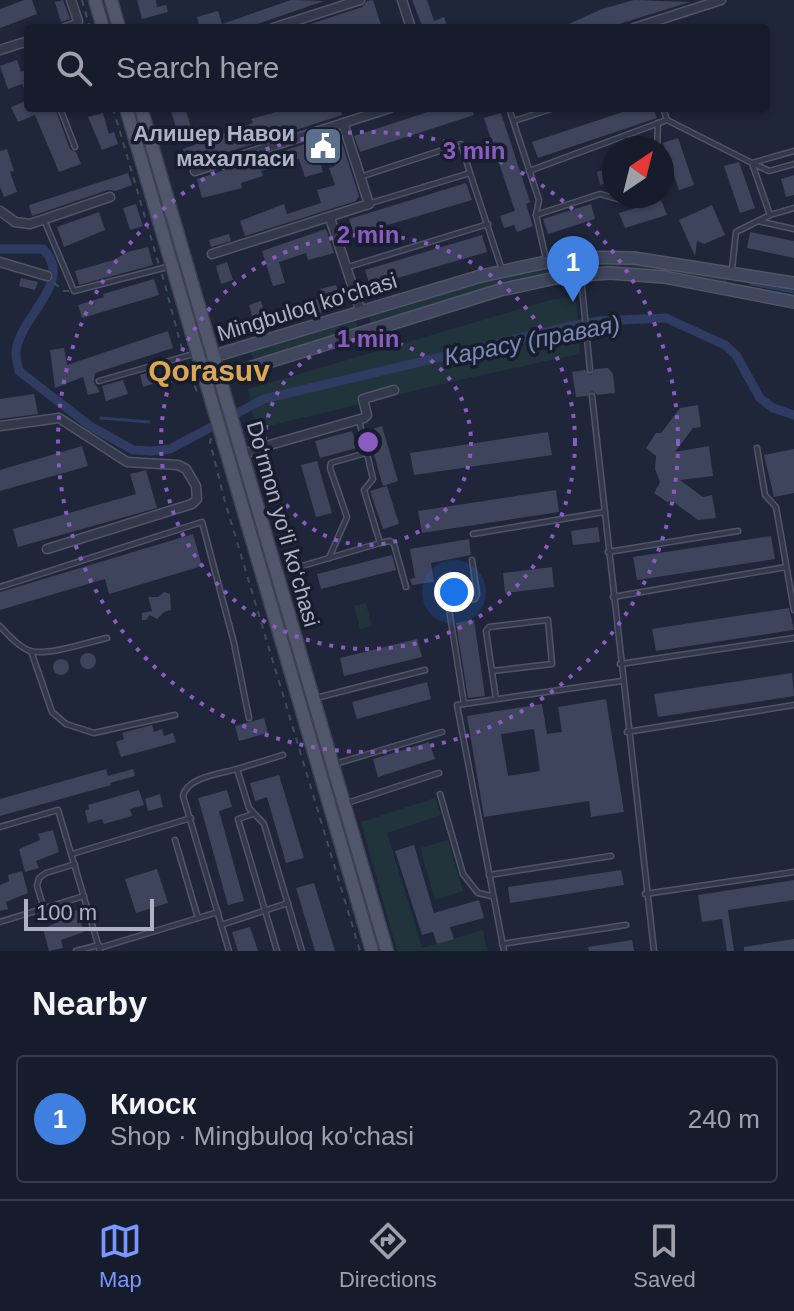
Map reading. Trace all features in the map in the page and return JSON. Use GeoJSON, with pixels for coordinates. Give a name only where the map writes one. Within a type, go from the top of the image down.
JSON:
{"type":"FeatureCollection","features":[{"type":"Feature","properties":{"kind":"main road"},"geometry":{"type":"LineString","coordinates":[[95,0],[102,24]]}},
{"type":"Feature","properties":{"kind":"main road"},"geometry":{"type":"LineString","coordinates":[[111,0],[118,24]]}},
{"type":"Feature","properties":{"kind":"main road","name":"Do‘rmon yo‘li ko‘chasi"},"geometry":{"type":"LineString","coordinates":[[127,112],[191,355],[202,371],[214,412],[216,435],[372,951]]}},
{"type":"Feature","properties":{"kind":"main road","name":"Do‘rmon yo‘li ko‘chasi"},"geometry":{"type":"LineString","coordinates":[[142,112],[387,951]]}},
{"type":"Feature","properties":{"kind":"main road"},"geometry":{"type":"LineString","coordinates":[[579,256],[581,274]]}},
{"type":"Feature","properties":{"kind":"main road","name":"Mingbuloq ko'chasi"},"geometry":{"type":"LineString","coordinates":[[794,283],[634,258],[579,256],[502,270],[214,356],[202,371],[220,377],[513,287],[581,274],[628,274],[794,302]]}},
{"type":"Feature","properties":{"kind":"main road"},"geometry":{"type":"LineString","coordinates":[[735,272],[736,290]]}},
{"type":"Feature","properties":{"kind":"main road"},"geometry":{"type":"LineString","coordinates":[[361,312],[366,332]]}},
{"type":"Feature","properties":{"kind":"street"},"geometry":{"type":"LineString","coordinates":[[71,0],[77,24]]}},
{"type":"Feature","properties":{"kind":"street"},"geometry":{"type":"LineString","coordinates":[[285,24],[360,0]]}},
{"type":"Feature","properties":{"kind":"street"},"geometry":{"type":"LineString","coordinates":[[402,0],[410,24]]}},
{"type":"Feature","properties":{"kind":"street"},"geometry":{"type":"LineString","coordinates":[[646,24],[721,0]]}},
{"type":"Feature","properties":{"kind":"street"},"geometry":{"type":"LineString","coordinates":[[0,50],[24,42]]}},
{"type":"Feature","properties":{"kind":"street"},"geometry":{"type":"LineString","coordinates":[[195,171],[377,112]]}},
{"type":"Feature","properties":{"kind":"street"},"geometry":{"type":"LineString","coordinates":[[212,254],[369,204],[343,123]]}},
{"type":"Feature","properties":{"kind":"street"},"geometry":{"type":"LineString","coordinates":[[0,211],[10,220],[25,225],[110,197]]}},
{"type":"Feature","properties":{"kind":"street"},"geometry":{"type":"LineString","coordinates":[[330,218],[361,312]]}},
{"type":"Feature","properties":{"kind":"street"},"geometry":{"type":"LineString","coordinates":[[0,262],[49,278]]}},
{"type":"Feature","properties":{"kind":"street"},"geometry":{"type":"LineString","coordinates":[[243,455],[359,420],[367,415],[363,399],[394,390]]}},
{"type":"Feature","properties":{"kind":"street"},"geometry":{"type":"LineString","coordinates":[[0,426],[59,418],[127,462],[178,465],[186,469],[196,486],[197,499],[192,504],[47,549]]}},
{"type":"Feature","properties":{"kind":"lane"},"geometry":{"type":"LineString","coordinates":[[62,112],[75,147]]}},
{"type":"Feature","properties":{"kind":"lane"},"geometry":{"type":"LineString","coordinates":[[510,112],[539,200],[536,215],[546,261]]}},
{"type":"Feature","properties":{"kind":"lane"},"geometry":{"type":"LineString","coordinates":[[513,121],[541,112]]}},
{"type":"Feature","properties":{"kind":"lane"},"geometry":{"type":"LineString","coordinates":[[664,112],[667,120],[769,171],[794,164]]}},
{"type":"Feature","properties":{"kind":"lane"},"geometry":{"type":"LineString","coordinates":[[529,171],[667,120]]}},
{"type":"Feature","properties":{"kind":"lane"},"geometry":{"type":"LineString","coordinates":[[657,136],[658,123]]}},
{"type":"Feature","properties":{"kind":"lane"},"geometry":{"type":"LineString","coordinates":[[363,176],[461,144],[502,270]]}},
{"type":"Feature","properties":{"kind":"lane"},"geometry":{"type":"LineString","coordinates":[[752,163],[794,151]]}},
{"type":"Feature","properties":{"kind":"lane"},"geometry":{"type":"LineString","coordinates":[[752,163],[770,215]]}},
{"type":"Feature","properties":{"kind":"lane"},"geometry":{"type":"LineString","coordinates":[[369,204],[470,173]]}},
{"type":"Feature","properties":{"kind":"lane"},"geometry":{"type":"LineString","coordinates":[[536,215],[602,195]]}},
{"type":"Feature","properties":{"kind":"lane"},"geometry":{"type":"LineString","coordinates":[[735,272],[736,232],[755,221],[794,208]]}},
{"type":"Feature","properties":{"kind":"lane"},"geometry":{"type":"LineString","coordinates":[[44,220],[74,291],[166,268]]}},
{"type":"Feature","properties":{"kind":"lane"},"geometry":{"type":"LineString","coordinates":[[755,221],[794,229]]}},
{"type":"Feature","properties":{"kind":"lane"},"geometry":{"type":"LineString","coordinates":[[346,268],[488,224]]}},
{"type":"Feature","properties":{"kind":"lane"},"geometry":{"type":"LineString","coordinates":[[581,274],[590,370]]}},
{"type":"Feature","properties":{"kind":"lane"},"geometry":{"type":"LineString","coordinates":[[99,381],[191,355]]}},
{"type":"Feature","properties":{"kind":"lane"},"geometry":{"type":"LineString","coordinates":[[592,396],[645,894],[654,951]]}},
{"type":"Feature","properties":{"kind":"lane"},"geometry":{"type":"LineString","coordinates":[[359,420],[373,479],[364,490],[380,543]]}},
{"type":"Feature","properties":{"kind":"lane"},"geometry":{"type":"LineString","coordinates":[[757,448],[765,495],[776,507],[794,610]]}},
{"type":"Feature","properties":{"kind":"lane"},"geometry":{"type":"LineString","coordinates":[[329,558],[347,517],[331,463],[366,453]]}},
{"type":"Feature","properties":{"kind":"lane"},"geometry":{"type":"LineString","coordinates":[[473,534],[604,512]]}},
{"type":"Feature","properties":{"kind":"lane"},"geometry":{"type":"LineString","coordinates":[[0,587],[202,522],[234,643],[249,718]]}},
{"type":"Feature","properties":{"kind":"lane"},"geometry":{"type":"LineString","coordinates":[[608,552],[738,531]]}},
{"type":"Feature","properties":{"kind":"lane"},"geometry":{"type":"LineString","coordinates":[[302,566],[390,541],[394,544],[406,587]]}},
{"type":"Feature","properties":{"kind":"lane"},"geometry":{"type":"LineString","coordinates":[[464,704],[448,603],[475,599],[472,560]]}},
{"type":"Feature","properties":{"kind":"lane"},"geometry":{"type":"LineString","coordinates":[[613,597],[786,567]]}},
{"type":"Feature","properties":{"kind":"lane"},"geometry":{"type":"LineString","coordinates":[[492,671],[552,664],[554,659],[548,620],[489,627],[486,631],[496,699]]}},
{"type":"Feature","properties":{"kind":"lane"},"geometry":{"type":"LineString","coordinates":[[0,626],[17,643],[31,651],[107,638]]}},
{"type":"Feature","properties":{"kind":"lane"},"geometry":{"type":"LineString","coordinates":[[620,664],[794,638]]}},
{"type":"Feature","properties":{"kind":"lane"},"geometry":{"type":"LineString","coordinates":[[31,651],[52,712],[66,724],[94,733],[175,715]]}},
{"type":"Feature","properties":{"kind":"lane"},"geometry":{"type":"LineString","coordinates":[[314,699],[425,670]]}},
{"type":"Feature","properties":{"kind":"lane"},"geometry":{"type":"LineString","coordinates":[[504,951],[457,705],[622,681]]}},
{"type":"Feature","properties":{"kind":"lane"},"geometry":{"type":"LineString","coordinates":[[627,732],[794,705]]}},
{"type":"Feature","properties":{"kind":"lane"},"geometry":{"type":"LineString","coordinates":[[333,765],[442,732]]}},
{"type":"Feature","properties":{"kind":"lane"},"geometry":{"type":"LineString","coordinates":[[229,951],[183,796],[186,787],[283,755]]}},
{"type":"Feature","properties":{"kind":"lane"},"geometry":{"type":"LineString","coordinates":[[237,769],[240,787],[253,814],[264,824],[302,951]]}},
{"type":"Feature","properties":{"kind":"lane"},"geometry":{"type":"LineString","coordinates":[[344,804],[439,773]]}},
{"type":"Feature","properties":{"kind":"lane"},"geometry":{"type":"LineString","coordinates":[[440,794],[463,874],[478,893],[493,896]]}},
{"type":"Feature","properties":{"kind":"lane"},"geometry":{"type":"LineString","coordinates":[[0,827],[58,810],[99,948]]}},
{"type":"Feature","properties":{"kind":"lane"},"geometry":{"type":"LineString","coordinates":[[253,814],[238,819],[277,951]]}},
{"type":"Feature","properties":{"kind":"lane"},"geometry":{"type":"LineString","coordinates":[[72,854],[191,818]]}},
{"type":"Feature","properties":{"kind":"lane"},"geometry":{"type":"LineString","coordinates":[[175,840],[198,918]]}},
{"type":"Feature","properties":{"kind":"lane"},"geometry":{"type":"LineString","coordinates":[[489,875],[611,856]]}},
{"type":"Feature","properties":{"kind":"lane"},"geometry":{"type":"LineString","coordinates":[[44,909],[37,886],[39,878],[75,864]]}},
{"type":"Feature","properties":{"kind":"lane"},"geometry":{"type":"LineString","coordinates":[[645,894],[794,872]]}},
{"type":"Feature","properties":{"kind":"lane"},"geometry":{"type":"LineString","coordinates":[[0,922],[84,896]]}},
{"type":"Feature","properties":{"kind":"lane"},"geometry":{"type":"LineString","coordinates":[[221,925],[288,903]]}},
{"type":"Feature","properties":{"kind":"lane"},"geometry":{"type":"LineString","coordinates":[[76,951],[99,948],[218,912]]}},
{"type":"Feature","properties":{"kind":"lane"},"geometry":{"type":"LineString","coordinates":[[502,944],[626,925]]}},
{"type":"Feature","properties":{"kind":"path"},"geometry":{"type":"LineString","coordinates":[[82,0],[89,24]]}},
{"type":"Feature","properties":{"kind":"path"},"geometry":{"type":"LineString","coordinates":[[114,112],[166,268],[191,355],[200,400]]}},
{"type":"Feature","properties":{"kind":"path"},"geometry":{"type":"LineString","coordinates":[[49,278],[64,291]]}},
{"type":"Feature","properties":{"kind":"path"},"geometry":{"type":"LineString","coordinates":[[216,435],[210,442],[225,502],[360,951]]}},
{"type":"Feature","properties":{"kind":"shaded area"},"geometry":{"type":"Polygon","coordinates":[[[594,262],[643,264],[727,277],[727,282],[642,269],[594,267],[594,262]]]}},
{"type":"Feature","properties":{"kind":"shaded area"},"geometry":{"type":"Polygon","coordinates":[[[563,265],[563,270],[505,282],[371,323],[369,317],[491,280],[563,265]]]}},
{"type":"Feature","properties":{"kind":"shaded area"},"geometry":{"type":"Polygon","coordinates":[[[576,297],[580,354],[256,429],[248,389],[554,299],[576,297]]]}},
{"type":"Feature","properties":{"kind":"shaded area"},"geometry":{"type":"Polygon","coordinates":[[[356,321],[358,328],[253,360],[251,352],[356,321]]]}},
{"type":"Feature","properties":{"kind":"shaded area"},"geometry":{"type":"Polygon","coordinates":[[[366,603],[372,626],[360,629],[354,606],[366,603]]]}},
{"type":"Feature","properties":{"kind":"shaded area"},"geometry":{"type":"Polygon","coordinates":[[[435,798],[441,815],[387,833],[422,948],[483,930],[487,951],[397,951],[361,822],[435,798]]]}},
{"type":"Feature","properties":{"kind":"shaded area"},"geometry":{"type":"Polygon","coordinates":[[[448,840],[463,891],[435,900],[420,848],[448,840]]]}},
{"type":"Feature","properties":{"kind":"building"},"geometry":{"type":"Polygon","coordinates":[[[32,0],[37,14],[0,28],[0,9],[32,0]]]}},
{"type":"Feature","properties":{"kind":"building"},"geometry":{"type":"Polygon","coordinates":[[[63,0],[70,19],[61,22],[55,2],[63,0]]]}},
{"type":"Feature","properties":{"kind":"building"},"geometry":{"type":"Polygon","coordinates":[[[137,0],[156,0],[157,7],[166,5],[168,12],[142,19],[137,0]]]}},
{"type":"Feature","properties":{"kind":"building"},"geometry":{"type":"Polygon","coordinates":[[[291,0],[324,1],[258,24],[222,24],[291,0]]]}},
{"type":"Feature","properties":{"kind":"building"},"geometry":{"type":"Polygon","coordinates":[[[373,0],[381,24],[310,24],[362,7],[373,0]]]}},
{"type":"Feature","properties":{"kind":"building"},"geometry":{"type":"Polygon","coordinates":[[[412,0],[427,0],[434,21],[444,17],[447,24],[421,24],[412,0]]]}},
{"type":"Feature","properties":{"kind":"building"},"geometry":{"type":"Polygon","coordinates":[[[634,0],[690,2],[619,24],[569,24],[602,9],[634,0]]]}},
{"type":"Feature","properties":{"kind":"building"},"geometry":{"type":"Polygon","coordinates":[[[218,11],[222,24],[199,24],[197,17],[218,11]]]}},
{"type":"Feature","properties":{"kind":"building"},"geometry":{"type":"Polygon","coordinates":[[[17,60],[21,72],[24,71],[24,89],[22,84],[8,89],[0,66],[17,60]]]}},
{"type":"Feature","properties":{"kind":"building"},"geometry":{"type":"Polygon","coordinates":[[[24,102],[24,112],[56,112],[70,149],[76,152],[81,164],[59,172],[35,115],[18,122],[11,107],[24,102]]]}},
{"type":"Feature","properties":{"kind":"building"},"geometry":{"type":"Polygon","coordinates":[[[171,112],[186,112],[192,130],[178,134],[171,112]]]}},
{"type":"Feature","properties":{"kind":"building"},"geometry":{"type":"Polygon","coordinates":[[[275,112],[341,112],[342,115],[188,165],[183,149],[253,123],[251,119],[275,112]]]}},
{"type":"Feature","properties":{"kind":"building"},"geometry":{"type":"Polygon","coordinates":[[[428,112],[473,112],[474,115],[360,152],[354,136],[428,112]]]}},
{"type":"Feature","properties":{"kind":"building"},"geometry":{"type":"Polygon","coordinates":[[[623,112],[655,112],[657,118],[602,136],[538,158],[532,142],[623,112]]]}},
{"type":"Feature","properties":{"kind":"building"},"geometry":{"type":"Polygon","coordinates":[[[103,113],[109,134],[114,132],[118,144],[102,150],[88,117],[103,113]]]}},
{"type":"Feature","properties":{"kind":"building"},"geometry":{"type":"Polygon","coordinates":[[[501,113],[530,202],[526,204],[533,226],[517,232],[514,225],[504,228],[500,216],[515,211],[484,118],[501,113]]]}},
{"type":"Feature","properties":{"kind":"building"},"geometry":{"type":"Polygon","coordinates":[[[339,133],[359,196],[356,201],[245,236],[240,221],[284,204],[287,214],[321,203],[317,190],[335,185],[329,168],[335,166],[326,137],[339,133]]]}},
{"type":"Feature","properties":{"kind":"building"},"geometry":{"type":"Polygon","coordinates":[[[678,138],[694,185],[679,190],[674,175],[674,139],[678,138]]]}},
{"type":"Feature","properties":{"kind":"building"},"geometry":{"type":"Polygon","coordinates":[[[314,141],[323,172],[305,177],[299,159],[261,171],[263,176],[241,183],[242,188],[202,198],[197,179],[314,141]]]}},
{"type":"Feature","properties":{"kind":"building"},"geometry":{"type":"Polygon","coordinates":[[[7,149],[17,192],[4,197],[0,187],[0,151],[7,149]]]}},
{"type":"Feature","properties":{"kind":"building"},"geometry":{"type":"Polygon","coordinates":[[[739,162],[755,208],[740,213],[724,166],[739,162]]]}},
{"type":"Feature","properties":{"kind":"building"},"geometry":{"type":"Polygon","coordinates":[[[602,170],[602,184],[600,185],[597,172],[602,170]]]}},
{"type":"Feature","properties":{"kind":"building"},"geometry":{"type":"Polygon","coordinates":[[[128,173],[132,185],[32,216],[29,205],[128,173]]]}},
{"type":"Feature","properties":{"kind":"building"},"geometry":{"type":"Polygon","coordinates":[[[794,175],[794,195],[786,197],[781,179],[794,175]]]}},
{"type":"Feature","properties":{"kind":"building"},"geometry":{"type":"Polygon","coordinates":[[[466,183],[472,200],[354,235],[349,219],[466,183]]]}},
{"type":"Feature","properties":{"kind":"building"},"geometry":{"type":"Polygon","coordinates":[[[136,204],[143,226],[130,230],[123,208],[136,204]]]}},
{"type":"Feature","properties":{"kind":"building"},"geometry":{"type":"Polygon","coordinates":[[[591,204],[595,219],[548,234],[543,219],[591,204]]]}},
{"type":"Feature","properties":{"kind":"building"},"geometry":{"type":"Polygon","coordinates":[[[712,205],[725,235],[704,244],[697,241],[695,256],[679,220],[712,205]]]}},
{"type":"Feature","properties":{"kind":"building"},"geometry":{"type":"Polygon","coordinates":[[[635,208],[664,208],[667,215],[625,228],[619,213],[635,208]]]}},
{"type":"Feature","properties":{"kind":"building"},"geometry":{"type":"Polygon","coordinates":[[[99,212],[105,230],[64,247],[57,227],[99,212]]]}},
{"type":"Feature","properties":{"kind":"building"},"geometry":{"type":"Polygon","coordinates":[[[326,229],[334,253],[308,260],[306,253],[279,262],[285,283],[273,286],[262,251],[326,229]]]}},
{"type":"Feature","properties":{"kind":"building"},"geometry":{"type":"Polygon","coordinates":[[[750,232],[794,241],[794,258],[747,248],[750,232]]]}},
{"type":"Feature","properties":{"kind":"building"},"geometry":{"type":"Polygon","coordinates":[[[229,234],[231,241],[211,247],[209,240],[229,234]]]}},
{"type":"Feature","properties":{"kind":"building"},"geometry":{"type":"Polygon","coordinates":[[[482,235],[487,252],[370,286],[365,270],[482,235]]]}},
{"type":"Feature","properties":{"kind":"building"},"geometry":{"type":"Polygon","coordinates":[[[148,247],[153,265],[79,285],[75,271],[148,247]]]}},
{"type":"Feature","properties":{"kind":"building"},"geometry":{"type":"Polygon","coordinates":[[[227,262],[233,280],[221,284],[216,266],[227,262]]]}},
{"type":"Feature","properties":{"kind":"building"},"geometry":{"type":"Polygon","coordinates":[[[21,278],[38,282],[35,290],[19,286],[21,278]]]}},
{"type":"Feature","properties":{"kind":"building"},"geometry":{"type":"Polygon","coordinates":[[[154,279],[159,295],[82,318],[78,305],[154,279]]]}},
{"type":"Feature","properties":{"kind":"building"},"geometry":{"type":"Polygon","coordinates":[[[336,285],[343,306],[284,324],[280,307],[323,298],[320,289],[336,285]]]}},
{"type":"Feature","properties":{"kind":"building"},"geometry":{"type":"Polygon","coordinates":[[[261,301],[267,323],[255,326],[249,305],[261,301]]]}},
{"type":"Feature","properties":{"kind":"building"},"geometry":{"type":"Polygon","coordinates":[[[168,331],[173,348],[95,373],[94,382],[100,392],[88,395],[83,377],[55,388],[50,350],[64,348],[67,365],[168,331]]]}},
{"type":"Feature","properties":{"kind":"building"},"geometry":{"type":"Polygon","coordinates":[[[178,364],[182,377],[169,380],[166,367],[178,364]]]}},
{"type":"Feature","properties":{"kind":"building"},"geometry":{"type":"Polygon","coordinates":[[[608,368],[613,374],[615,393],[597,395],[592,391],[587,396],[576,397],[572,372],[585,370],[591,375],[595,369],[608,368]]]}},
{"type":"Feature","properties":{"kind":"building"},"geometry":{"type":"Polygon","coordinates":[[[152,371],[156,383],[143,387],[140,375],[152,371]]]}},
{"type":"Feature","properties":{"kind":"building"},"geometry":{"type":"Polygon","coordinates":[[[123,380],[128,394],[106,401],[102,386],[123,380]]]}},
{"type":"Feature","properties":{"kind":"building"},"geometry":{"type":"Polygon","coordinates":[[[34,394],[38,414],[0,419],[0,399],[34,394]]]}},
{"type":"Feature","properties":{"kind":"building"},"geometry":{"type":"Polygon","coordinates":[[[698,405],[701,427],[693,428],[675,452],[709,446],[713,476],[680,480],[703,497],[712,495],[716,518],[698,520],[672,501],[667,502],[654,493],[660,482],[655,469],[656,456],[646,448],[680,408],[698,405]]]}},
{"type":"Feature","properties":{"kind":"building"},"geometry":{"type":"Polygon","coordinates":[[[382,426],[398,481],[383,486],[367,431],[382,426]]]}},
{"type":"Feature","properties":{"kind":"building"},"geometry":{"type":"Polygon","coordinates":[[[352,431],[357,448],[320,458],[315,441],[352,431]]]}},
{"type":"Feature","properties":{"kind":"building"},"geometry":{"type":"Polygon","coordinates":[[[548,432],[552,455],[414,475],[410,453],[548,432]]]}},
{"type":"Feature","properties":{"kind":"building"},"geometry":{"type":"Polygon","coordinates":[[[82,446],[88,466],[0,491],[0,470],[82,446]]]}},
{"type":"Feature","properties":{"kind":"building"},"geometry":{"type":"Polygon","coordinates":[[[794,449],[794,493],[774,497],[764,455],[794,449]]]}},
{"type":"Feature","properties":{"kind":"building"},"geometry":{"type":"Polygon","coordinates":[[[317,461],[332,513],[316,517],[301,465],[317,461]]]}},
{"type":"Feature","properties":{"kind":"building"},"geometry":{"type":"Polygon","coordinates":[[[146,470],[157,508],[18,547],[13,529],[136,494],[130,474],[146,470]]]}},
{"type":"Feature","properties":{"kind":"building"},"geometry":{"type":"Polygon","coordinates":[[[387,486],[399,524],[383,529],[370,491],[387,486]]]}},
{"type":"Feature","properties":{"kind":"building"},"geometry":{"type":"Polygon","coordinates":[[[556,490],[559,512],[422,533],[418,511],[556,490]]]}},
{"type":"Feature","properties":{"kind":"building"},"geometry":{"type":"Polygon","coordinates":[[[598,527],[600,542],[573,545],[571,531],[598,527]]]}},
{"type":"Feature","properties":{"kind":"building"},"geometry":{"type":"Polygon","coordinates":[[[193,534],[202,566],[109,594],[105,579],[0,610],[0,592],[193,534]]]}},
{"type":"Feature","properties":{"kind":"building"},"geometry":{"type":"Polygon","coordinates":[[[771,536],[775,559],[637,580],[633,557],[771,536]]]}},
{"type":"Feature","properties":{"kind":"building"},"geometry":{"type":"Polygon","coordinates":[[[469,539],[471,555],[431,563],[434,582],[412,585],[410,579],[415,578],[410,549],[469,539]]]}},
{"type":"Feature","properties":{"kind":"building"},"geometry":{"type":"Polygon","coordinates":[[[392,555],[396,570],[321,589],[317,574],[392,555]]]}},
{"type":"Feature","properties":{"kind":"building"},"geometry":{"type":"Polygon","coordinates":[[[552,567],[554,587],[505,593],[503,573],[552,567]]]}},
{"type":"Feature","properties":{"kind":"building"},"geometry":{"type":"Polygon","coordinates":[[[463,574],[466,594],[441,598],[438,577],[463,574]]]}},
{"type":"Feature","properties":{"kind":"building"},"geometry":{"type":"Polygon","coordinates":[[[164,592],[170,594],[171,610],[157,619],[150,615],[142,620],[142,613],[152,611],[148,597],[158,597],[164,592]]]}},
{"type":"Feature","properties":{"kind":"building"},"geometry":{"type":"Polygon","coordinates":[[[789,608],[794,630],[656,651],[652,629],[789,608]]]}},
{"type":"Feature","properties":{"kind":"building"},"geometry":{"type":"Polygon","coordinates":[[[474,620],[485,696],[468,698],[456,623],[474,620]]]}},
{"type":"Feature","properties":{"kind":"building"},"geometry":{"type":"Polygon","coordinates":[[[417,639],[422,657],[344,676],[340,658],[417,639]]]}},
{"type":"Feature","properties":{"kind":"building"},"geometry":{"type":"Polygon","coordinates":[[[85,653],[91,653],[96,661],[94,667],[85,669],[80,664],[80,658],[85,653]]]}},
{"type":"Feature","properties":{"kind":"building"},"geometry":{"type":"Polygon","coordinates":[[[58,659],[64,659],[69,667],[67,673],[58,675],[53,670],[53,664],[58,659]]]}},
{"type":"Feature","properties":{"kind":"building"},"geometry":{"type":"Polygon","coordinates":[[[792,673],[794,696],[658,717],[654,694],[792,673]]]}},
{"type":"Feature","properties":{"kind":"building"},"geometry":{"type":"Polygon","coordinates":[[[427,682],[431,699],[357,719],[352,702],[427,682]]]}},
{"type":"Feature","properties":{"kind":"building"},"geometry":{"type":"Polygon","coordinates":[[[606,699],[624,812],[591,817],[589,801],[484,817],[467,716],[542,704],[547,734],[562,732],[558,707],[606,699]],[[534,729],[501,734],[508,776],[540,771],[534,729]]]}},
{"type":"Feature","properties":{"kind":"building"},"geometry":{"type":"Polygon","coordinates":[[[264,718],[268,733],[239,741],[235,726],[264,718]]]}},
{"type":"Feature","properties":{"kind":"building"},"geometry":{"type":"Polygon","coordinates":[[[152,725],[154,732],[162,729],[164,736],[173,733],[176,742],[121,757],[116,742],[124,739],[122,733],[152,725]]]}},
{"type":"Feature","properties":{"kind":"building"},"geometry":{"type":"Polygon","coordinates":[[[429,742],[435,759],[378,777],[373,759],[429,742]]]}},
{"type":"Feature","properties":{"kind":"building"},"geometry":{"type":"Polygon","coordinates":[[[106,769],[108,776],[133,769],[135,776],[0,816],[0,799],[106,769]]]}},
{"type":"Feature","properties":{"kind":"building"},"geometry":{"type":"Polygon","coordinates":[[[279,775],[304,858],[286,863],[267,797],[255,801],[250,783],[279,775]]]}},
{"type":"Feature","properties":{"kind":"building"},"geometry":{"type":"Polygon","coordinates":[[[139,790],[144,805],[130,809],[132,816],[104,824],[102,819],[88,823],[85,811],[89,809],[88,805],[139,790]]]}},
{"type":"Feature","properties":{"kind":"building"},"geometry":{"type":"Polygon","coordinates":[[[227,790],[232,807],[219,811],[244,901],[228,905],[198,798],[227,790]]]}},
{"type":"Feature","properties":{"kind":"building"},"geometry":{"type":"Polygon","coordinates":[[[160,794],[163,807],[148,811],[145,799],[160,794]]]}},
{"type":"Feature","properties":{"kind":"building"},"geometry":{"type":"Polygon","coordinates":[[[53,830],[59,852],[36,861],[39,868],[25,872],[19,849],[40,840],[38,834],[53,830]]]}},
{"type":"Feature","properties":{"kind":"building"},"geometry":{"type":"Polygon","coordinates":[[[414,845],[434,913],[479,900],[484,918],[450,927],[454,939],[437,944],[433,932],[422,935],[395,851],[414,845]]]}},
{"type":"Feature","properties":{"kind":"building"},"geometry":{"type":"Polygon","coordinates":[[[157,869],[168,903],[136,913],[125,879],[157,869]]]}},
{"type":"Feature","properties":{"kind":"building"},"geometry":{"type":"Polygon","coordinates":[[[621,870],[624,885],[510,903],[508,887],[621,870]]]}},
{"type":"Feature","properties":{"kind":"building"},"geometry":{"type":"Polygon","coordinates":[[[22,871],[28,893],[6,902],[8,909],[0,911],[0,885],[9,881],[8,875],[22,871]]]}},
{"type":"Feature","properties":{"kind":"building"},"geometry":{"type":"Polygon","coordinates":[[[794,880],[794,900],[728,910],[734,951],[727,951],[722,919],[702,922],[698,895],[794,880]]]}},
{"type":"Feature","properties":{"kind":"building"},"geometry":{"type":"Polygon","coordinates":[[[314,883],[335,951],[315,951],[296,888],[314,883]]]}},
{"type":"Feature","properties":{"kind":"building"},"geometry":{"type":"Polygon","coordinates":[[[77,910],[84,932],[61,940],[63,948],[49,951],[43,929],[64,919],[63,914],[77,910]]]}},
{"type":"Feature","properties":{"kind":"building"},"geometry":{"type":"Polygon","coordinates":[[[250,927],[258,951],[238,951],[232,932],[250,927]]]}},
{"type":"Feature","properties":{"kind":"building"},"geometry":{"type":"Polygon","coordinates":[[[794,939],[794,951],[744,951],[744,947],[794,939]]]}},
{"type":"Feature","properties":{"kind":"building"},"geometry":{"type":"Polygon","coordinates":[[[632,940],[634,951],[589,951],[588,947],[632,940]]]}},
{"type":"Feature","properties":{"kind":"waterway","name":"Карасу (правая)"},"geometry":{"type":"LineString","coordinates":[[0,249],[43,249],[51,261],[53,274],[50,287],[19,339],[16,354],[19,371],[90,426],[133,450],[170,449],[264,399],[598,321],[666,318],[725,345],[736,355],[760,398],[773,408],[794,415]]}},
{"type":"Feature","properties":{"kind":"waterway"},"geometry":{"type":"LineString","coordinates":[[751,284],[794,292]]}},
{"type":"Feature","properties":{"kind":"waterway"},"geometry":{"type":"LineString","coordinates":[[101,418],[149,422]]}},
{"type":"Feature","properties":{"kind":"place","name":"Алишер Навои махалласи"},"geometry":{"type":"Point","coordinates":[323,146]}},
{"type":"Feature","properties":{"kind":"place","name":"Киоск"},"geometry":{"type":"Point","coordinates":[573,302]}},
{"type":"Feature","properties":{"kind":"district","name":"Qorasuv"},"geometry":{"type":"Point","coordinates":[209,370]}}]}
